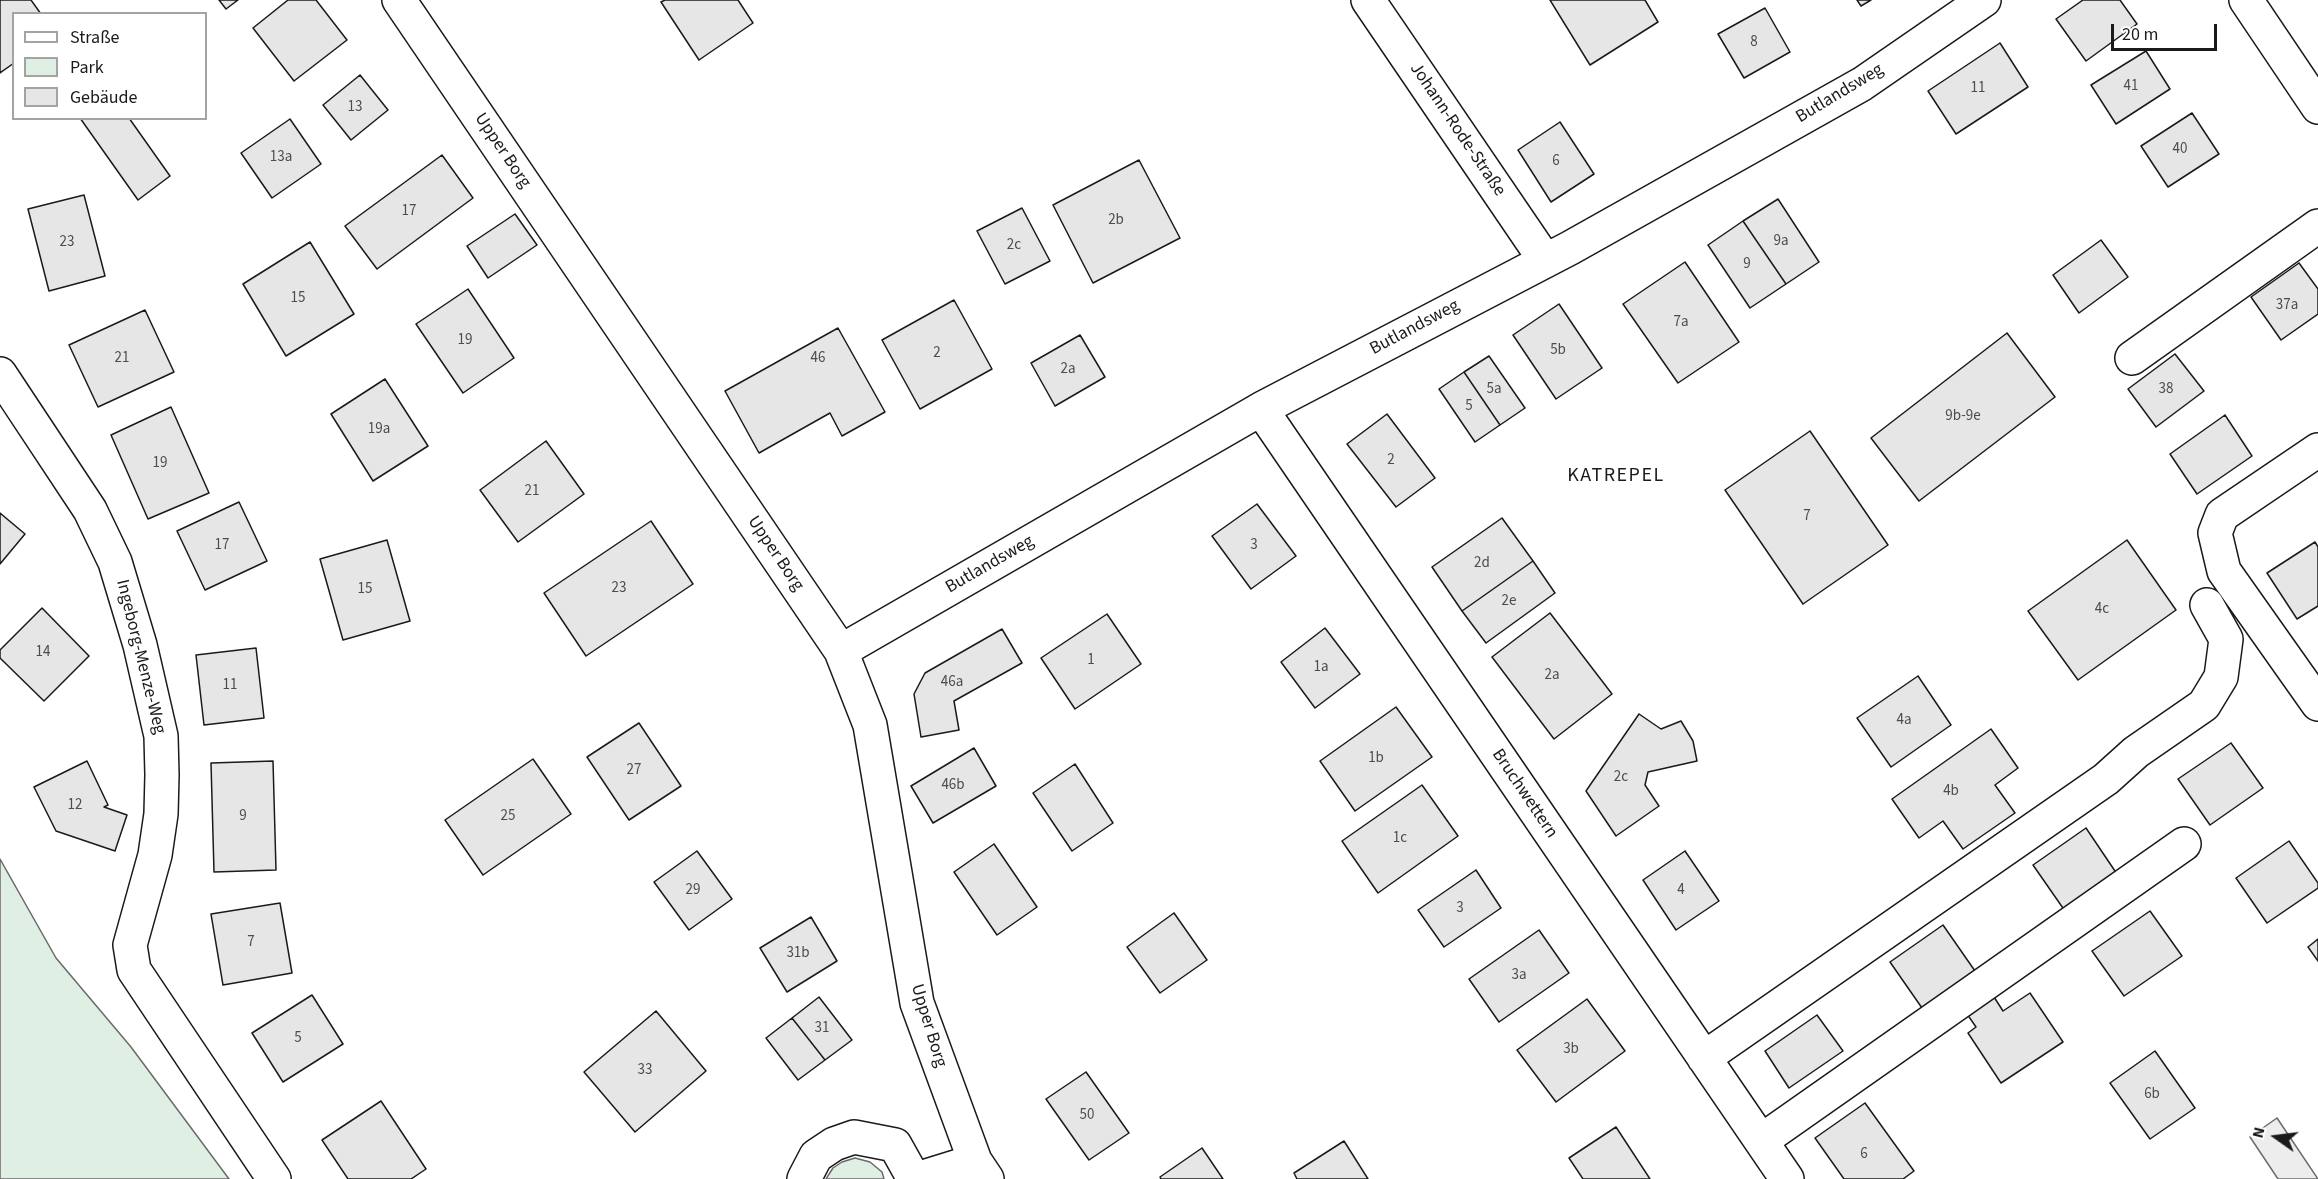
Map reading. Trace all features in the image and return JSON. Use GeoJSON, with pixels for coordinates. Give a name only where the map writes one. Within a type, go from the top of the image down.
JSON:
{"type":"FeatureCollection","features":[{"type":"Feature","properties":{"kind":"street","name":"Upper Borg"},"geometry":{"type":"LineString","coordinates":[[399,0],[841,651],[870,725],[917,1003],[981,1170]]}},
{"type":"Feature","properties":{"kind":"street","name":"Johann-Rode-Straße"},"geometry":{"type":"LineString","coordinates":[[1368,0],[1545,260]]}},
{"type":"Feature","properties":{"kind":"street","name":"Butlandsweg"},"geometry":{"type":"LineString","coordinates":[[841,651],[1261,409],[1545,260],[1862,84],[1984,0]]}},
{"type":"Feature","properties":{"kind":"street"},"geometry":{"type":"LineString","coordinates":[[2246,0],[2318,106]]}},
{"type":"Feature","properties":{"kind":"street"},"geometry":{"type":"LineString","coordinates":[[2132,358],[2318,226]]}},
{"type":"Feature","properties":{"kind":"street","name":"Ingeborg-Menze-Weg"},"geometry":{"type":"LineString","coordinates":[[0,374],[90,510],[115,562],[140,645],[160,736],[162,775],[161,814],[155,855],[130,945],[134,970],[274,1179]]}},
{"type":"Feature","properties":{"kind":"street","name":"Bruchwettern"},"geometry":{"type":"LineString","coordinates":[[1261,409],[1787,1179]]}},
{"type":"Feature","properties":{"kind":"street"},"geometry":{"type":"LineString","coordinates":[[2318,450],[2222,515],[2215,533],[2224,571],[2318,704]]}},
{"type":"Feature","properties":{"kind":"street"},"geometry":{"type":"LineString","coordinates":[[1704,1058],[2106,779],[2136,752],[2204,705],[2221,678],[2226,639],[2207,605]]}},
{"type":"Feature","properties":{"kind":"street"},"geometry":{"type":"LineString","coordinates":[[1761,1141],[2184,844]]}},
{"type":"Feature","properties":{"kind":"street"},"geometry":{"type":"LineString","coordinates":[[804,1179],[816,1156],[834,1144],[854,1137],[895,1145],[916,1179],[981,1170]]}},
{"type":"Feature","properties":{"kind":"green space"},"geometry":{"type":"Polygon","coordinates":[[[0,859],[56,958],[131,1047],[229,1179],[0,1179],[0,859]]]}},
{"type":"Feature","properties":{"kind":"green space"},"geometry":{"type":"Polygon","coordinates":[[[855,1158],[870,1162],[882,1172],[884,1179],[826,1179],[833,1168],[855,1158]]]}},
{"type":"Feature","properties":{"kind":"shaded area"},"geometry":{"type":"Polygon","coordinates":[[[2277,1118],[2318,1179],[2278,1179],[2250,1137],[2277,1118]]]}},
{"type":"Feature","properties":{"kind":"building"},"geometry":{"type":"Polygon","coordinates":[[[0,0],[31,0],[40,12],[12,12],[12,64],[0,73],[0,0]]]}},
{"type":"Feature","properties":{"kind":"building"},"geometry":{"type":"Polygon","coordinates":[[[219,0],[238,0],[226,9],[219,0]]]}},
{"type":"Feature","properties":{"kind":"building"},"geometry":{"type":"Polygon","coordinates":[[[288,0],[316,0],[347,40],[294,81],[253,28],[288,0]]]}},
{"type":"Feature","properties":{"kind":"building"},"geometry":{"type":"Polygon","coordinates":[[[665,0],[738,0],[753,23],[699,60],[661,2],[665,0]]]}},
{"type":"Feature","properties":{"kind":"building"},"geometry":{"type":"Polygon","coordinates":[[[1550,0],[1645,0],[1658,22],[1590,65],[1550,0]]]}},
{"type":"Feature","properties":{"kind":"building"},"geometry":{"type":"Polygon","coordinates":[[[1857,0],[1871,0],[1861,6],[1857,0]]]}},
{"type":"Feature","properties":{"kind":"building"},"geometry":{"type":"Polygon","coordinates":[[[2083,0],[2120,0],[2137,24],[2086,61],[2056,19],[2083,0]]]}},
{"type":"Feature","properties":{"kind":"building"},"geometry":{"type":"Polygon","coordinates":[[[1765,8],[1790,52],[1744,78],[1718,34],[1765,8]]]}},
{"type":"Feature","properties":{"kind":"building"},"geometry":{"type":"Polygon","coordinates":[[[2000,43],[2028,87],[1956,134],[1928,91],[2000,43]]]}},
{"type":"Feature","properties":{"kind":"building"},"geometry":{"type":"Polygon","coordinates":[[[2146,51],[2170,89],[2116,124],[2091,85],[2146,51]]]}},
{"type":"Feature","properties":{"kind":"building"},"geometry":{"type":"Polygon","coordinates":[[[360,75],[388,110],[351,140],[323,105],[360,75]]]}},
{"type":"Feature","properties":{"kind":"building"},"geometry":{"type":"Polygon","coordinates":[[[2192,113],[2219,154],[2168,187],[2141,146],[2192,113]]]}},
{"type":"Feature","properties":{"kind":"building"},"geometry":{"type":"Polygon","coordinates":[[[290,119],[321,164],[272,198],[241,153],[290,119]]]}},
{"type":"Feature","properties":{"kind":"building"},"geometry":{"type":"Polygon","coordinates":[[[81,120],[130,120],[170,176],[138,200],[81,120]]]}},
{"type":"Feature","properties":{"kind":"building"},"geometry":{"type":"Polygon","coordinates":[[[1560,122],[1594,174],[1551,202],[1518,150],[1560,122]]]}},
{"type":"Feature","properties":{"kind":"building"},"geometry":{"type":"Polygon","coordinates":[[[442,155],[473,198],[377,269],[345,226],[442,155]]]}},
{"type":"Feature","properties":{"kind":"building"},"geometry":{"type":"Polygon","coordinates":[[[1139,160],[1180,238],[1093,283],[1053,205],[1139,160]]]}},
{"type":"Feature","properties":{"kind":"building"},"geometry":{"type":"Polygon","coordinates":[[[84,195],[105,276],[49,291],[28,209],[84,195]]]}},
{"type":"Feature","properties":{"kind":"building"},"geometry":{"type":"Polygon","coordinates":[[[1778,199],[1819,262],[1786,284],[1743,221],[1778,199]]]}},
{"type":"Feature","properties":{"kind":"building"},"geometry":{"type":"Polygon","coordinates":[[[1022,208],[1050,261],[1005,284],[977,231],[1022,208]]]}},
{"type":"Feature","properties":{"kind":"building"},"geometry":{"type":"Polygon","coordinates":[[[515,214],[537,245],[488,278],[467,246],[515,214]]]}},
{"type":"Feature","properties":{"kind":"building"},"geometry":{"type":"Polygon","coordinates":[[[1743,221],[1786,284],[1750,308],[1708,245],[1743,221]]]}},
{"type":"Feature","properties":{"kind":"building"},"geometry":{"type":"Polygon","coordinates":[[[2101,240],[2128,277],[2079,313],[2053,275],[2101,240]]]}},
{"type":"Feature","properties":{"kind":"building"},"geometry":{"type":"Polygon","coordinates":[[[310,242],[354,314],[286,356],[243,284],[310,242]]]}},
{"type":"Feature","properties":{"kind":"building"},"geometry":{"type":"Polygon","coordinates":[[[1685,262],[1739,342],[1678,383],[1623,304],[1685,262]]]}},
{"type":"Feature","properties":{"kind":"building"},"geometry":{"type":"Polygon","coordinates":[[[2299,263],[2318,289],[2318,314],[2281,340],[2251,297],[2299,263]]]}},
{"type":"Feature","properties":{"kind":"building"},"geometry":{"type":"Polygon","coordinates":[[[468,289],[514,358],[463,393],[416,324],[468,289]]]}},
{"type":"Feature","properties":{"kind":"building"},"geometry":{"type":"Polygon","coordinates":[[[954,300],[992,369],[920,409],[882,340],[954,300]]]}},
{"type":"Feature","properties":{"kind":"building"},"geometry":{"type":"Polygon","coordinates":[[[1559,304],[1602,368],[1556,399],[1513,335],[1559,304]]]}},
{"type":"Feature","properties":{"kind":"building"},"geometry":{"type":"Polygon","coordinates":[[[145,310],[174,372],[98,407],[69,345],[145,310]]]}},
{"type":"Feature","properties":{"kind":"building"},"geometry":{"type":"Polygon","coordinates":[[[838,328],[885,412],[842,436],[830,413],[759,453],[725,391],[838,328]]]}},
{"type":"Feature","properties":{"kind":"building"},"geometry":{"type":"Polygon","coordinates":[[[2007,333],[2055,397],[1919,501],[1871,438],[2007,333]]]}},
{"type":"Feature","properties":{"kind":"building"},"geometry":{"type":"Polygon","coordinates":[[[1080,335],[1105,377],[1055,406],[1031,363],[1080,335]]]}},
{"type":"Feature","properties":{"kind":"building"},"geometry":{"type":"Polygon","coordinates":[[[2175,354],[2204,391],[2156,427],[2128,389],[2175,354]]]}},
{"type":"Feature","properties":{"kind":"building"},"geometry":{"type":"Polygon","coordinates":[[[1489,356],[1525,408],[1500,425],[1464,372],[1489,356]]]}},
{"type":"Feature","properties":{"kind":"building"},"geometry":{"type":"Polygon","coordinates":[[[1464,372],[1500,425],[1475,442],[1439,389],[1464,372]]]}},
{"type":"Feature","properties":{"kind":"building"},"geometry":{"type":"Polygon","coordinates":[[[385,379],[428,446],[373,481],[331,414],[385,379]]]}},
{"type":"Feature","properties":{"kind":"building"},"geometry":{"type":"Polygon","coordinates":[[[171,407],[209,493],[148,519],[111,435],[171,407]]]}},
{"type":"Feature","properties":{"kind":"building"},"geometry":{"type":"Polygon","coordinates":[[[1387,414],[1435,478],[1396,507],[1347,444],[1387,414]]]}},
{"type":"Feature","properties":{"kind":"building"},"geometry":{"type":"Polygon","coordinates":[[[2225,415],[2252,456],[2197,494],[2170,454],[2225,415]]]}},
{"type":"Feature","properties":{"kind":"building"},"geometry":{"type":"Polygon","coordinates":[[[1810,431],[1888,545],[1803,604],[1725,490],[1810,431]]]}},
{"type":"Feature","properties":{"kind":"building"},"geometry":{"type":"Polygon","coordinates":[[[546,441],[584,494],[518,542],[480,490],[546,441]]]}},
{"type":"Feature","properties":{"kind":"building"},"geometry":{"type":"Polygon","coordinates":[[[239,502],[267,561],[205,590],[177,531],[239,502]]]}},
{"type":"Feature","properties":{"kind":"building"},"geometry":{"type":"Polygon","coordinates":[[[1257,504],[1296,556],[1251,589],[1212,536],[1257,504]]]}},
{"type":"Feature","properties":{"kind":"building"},"geometry":{"type":"Polygon","coordinates":[[[0,513],[25,534],[0,564],[0,513]]]}},
{"type":"Feature","properties":{"kind":"building"},"geometry":{"type":"Polygon","coordinates":[[[1502,518],[1533,561],[1462,611],[1432,567],[1502,518]]]}},
{"type":"Feature","properties":{"kind":"building"},"geometry":{"type":"Polygon","coordinates":[[[651,521],[693,584],[586,656],[544,593],[651,521]]]}},
{"type":"Feature","properties":{"kind":"building"},"geometry":{"type":"Polygon","coordinates":[[[387,540],[410,621],[343,640],[320,559],[387,540]]]}},
{"type":"Feature","properties":{"kind":"building"},"geometry":{"type":"Polygon","coordinates":[[[2127,540],[2176,610],[2078,680],[2028,611],[2127,540]]]}},
{"type":"Feature","properties":{"kind":"building"},"geometry":{"type":"Polygon","coordinates":[[[2315,542],[2318,547],[2318,606],[2297,619],[2267,573],[2315,542]]]}},
{"type":"Feature","properties":{"kind":"building"},"geometry":{"type":"Polygon","coordinates":[[[1533,561],[1555,593],[1486,643],[1462,611],[1533,561]]]}},
{"type":"Feature","properties":{"kind":"building"},"geometry":{"type":"Polygon","coordinates":[[[42,608],[89,656],[44,701],[0,658],[0,650],[42,608]]]}},
{"type":"Feature","properties":{"kind":"building"},"geometry":{"type":"Polygon","coordinates":[[[1550,613],[1612,694],[1554,739],[1492,657],[1550,613]]]}},
{"type":"Feature","properties":{"kind":"building"},"geometry":{"type":"Polygon","coordinates":[[[1107,614],[1141,664],[1075,709],[1041,658],[1107,614]]]}},
{"type":"Feature","properties":{"kind":"building"},"geometry":{"type":"Polygon","coordinates":[[[1325,628],[1360,674],[1315,708],[1281,662],[1325,628]]]}},
{"type":"Feature","properties":{"kind":"building"},"geometry":{"type":"Polygon","coordinates":[[[1002,629],[1022,663],[954,701],[959,730],[921,737],[914,694],[925,673],[1002,629]]]}},
{"type":"Feature","properties":{"kind":"building"},"geometry":{"type":"Polygon","coordinates":[[[256,648],[264,718],[204,725],[196,655],[256,648]]]}},
{"type":"Feature","properties":{"kind":"building"},"geometry":{"type":"Polygon","coordinates":[[[1918,676],[1951,725],[1891,767],[1857,718],[1918,676]]]}},
{"type":"Feature","properties":{"kind":"building"},"geometry":{"type":"Polygon","coordinates":[[[1396,707],[1432,757],[1355,811],[1320,761],[1396,707]]]}},
{"type":"Feature","properties":{"kind":"building"},"geometry":{"type":"Polygon","coordinates":[[[1639,714],[1661,729],[1681,721],[1693,741],[1697,761],[1648,772],[1645,785],[1659,806],[1616,836],[1586,791],[1639,714]]]}},
{"type":"Feature","properties":{"kind":"building"},"geometry":{"type":"Polygon","coordinates":[[[639,723],[681,786],[629,820],[587,757],[639,723]]]}},
{"type":"Feature","properties":{"kind":"building"},"geometry":{"type":"Polygon","coordinates":[[[1991,729],[2018,768],[1995,785],[2015,813],[1963,849],[1943,821],[1919,838],[1892,799],[1991,729]]]}},
{"type":"Feature","properties":{"kind":"building"},"geometry":{"type":"Polygon","coordinates":[[[2231,743],[2263,788],[2210,825],[2178,779],[2231,743]]]}},
{"type":"Feature","properties":{"kind":"building"},"geometry":{"type":"Polygon","coordinates":[[[974,748],[996,786],[933,823],[911,786],[974,748]]]}},
{"type":"Feature","properties":{"kind":"building"},"geometry":{"type":"Polygon","coordinates":[[[533,759],[571,814],[483,875],[445,820],[533,759]]]}},
{"type":"Feature","properties":{"kind":"building"},"geometry":{"type":"Polygon","coordinates":[[[87,761],[108,805],[104,807],[127,815],[115,851],[56,831],[34,787],[87,761]]]}},
{"type":"Feature","properties":{"kind":"building"},"geometry":{"type":"Polygon","coordinates":[[[273,761],[276,870],[214,872],[211,763],[273,761]]]}},
{"type":"Feature","properties":{"kind":"building"},"geometry":{"type":"Polygon","coordinates":[[[1075,764],[1113,823],[1072,851],[1033,793],[1075,764]]]}},
{"type":"Feature","properties":{"kind":"building"},"geometry":{"type":"Polygon","coordinates":[[[1422,785],[1458,836],[1378,893],[1342,841],[1422,785]]]}},
{"type":"Feature","properties":{"kind":"building"},"geometry":{"type":"Polygon","coordinates":[[[2086,828],[2117,874],[2065,911],[2033,865],[2086,828]]]}},
{"type":"Feature","properties":{"kind":"building"},"geometry":{"type":"Polygon","coordinates":[[[2289,841],[2318,883],[2318,888],[2267,923],[2236,878],[2289,841]]]}},
{"type":"Feature","properties":{"kind":"building"},"geometry":{"type":"Polygon","coordinates":[[[994,844],[1037,907],[997,935],[954,872],[994,844]]]}},
{"type":"Feature","properties":{"kind":"building"},"geometry":{"type":"Polygon","coordinates":[[[697,851],[732,899],[689,930],[654,882],[697,851]]]}},
{"type":"Feature","properties":{"kind":"building"},"geometry":{"type":"Polygon","coordinates":[[[1685,851],[1719,901],[1676,930],[1643,880],[1685,851]]]}},
{"type":"Feature","properties":{"kind":"building"},"geometry":{"type":"Polygon","coordinates":[[[1476,870],[1501,908],[1444,947],[1418,910],[1476,870]]]}},
{"type":"Feature","properties":{"kind":"building"},"geometry":{"type":"Polygon","coordinates":[[[280,903],[292,973],[223,985],[211,914],[280,903]]]}},
{"type":"Feature","properties":{"kind":"building"},"geometry":{"type":"Polygon","coordinates":[[[2150,911],[2182,956],[2124,996],[2092,951],[2150,911]]]}},
{"type":"Feature","properties":{"kind":"building"},"geometry":{"type":"Polygon","coordinates":[[[1174,913],[1207,960],[1160,993],[1127,947],[1174,913]]]}},
{"type":"Feature","properties":{"kind":"building"},"geometry":{"type":"Polygon","coordinates":[[[811,917],[837,961],[787,992],[760,948],[811,917]]]}},
{"type":"Feature","properties":{"kind":"building"},"geometry":{"type":"Polygon","coordinates":[[[1943,925],[1975,971],[1922,1008],[1890,962],[1943,925]]]}},
{"type":"Feature","properties":{"kind":"building"},"geometry":{"type":"Polygon","coordinates":[[[1539,930],[1569,973],[1499,1022],[1469,979],[1539,930]]]}},
{"type":"Feature","properties":{"kind":"building"},"geometry":{"type":"Polygon","coordinates":[[[2318,939],[2318,961],[2308,947],[2318,939]]]}},
{"type":"Feature","properties":{"kind":"building"},"geometry":{"type":"Polygon","coordinates":[[[2030,993],[2063,1042],[2001,1083],[1968,1033],[1976,1027],[1967,1014],[1994,997],[2003,1011],[2030,993]]]}},
{"type":"Feature","properties":{"kind":"building"},"geometry":{"type":"Polygon","coordinates":[[[312,995],[343,1044],[283,1082],[252,1033],[312,995]]]}},
{"type":"Feature","properties":{"kind":"building"},"geometry":{"type":"Polygon","coordinates":[[[819,997],[852,1040],[825,1060],[792,1018],[819,997]]]}},
{"type":"Feature","properties":{"kind":"building"},"geometry":{"type":"Polygon","coordinates":[[[1587,999],[1625,1051],[1556,1102],[1517,1050],[1587,999]]]}},
{"type":"Feature","properties":{"kind":"building"},"geometry":{"type":"Polygon","coordinates":[[[656,1011],[706,1071],[635,1132],[584,1072],[656,1011]]]}},
{"type":"Feature","properties":{"kind":"building"},"geometry":{"type":"Polygon","coordinates":[[[1817,1015],[1843,1051],[1789,1088],[1765,1051],[1817,1015]]]}},
{"type":"Feature","properties":{"kind":"building"},"geometry":{"type":"Polygon","coordinates":[[[792,1018],[825,1060],[798,1080],[766,1038],[792,1018]]]}},
{"type":"Feature","properties":{"kind":"building"},"geometry":{"type":"Polygon","coordinates":[[[2155,1051],[2195,1108],[2150,1139],[2110,1083],[2155,1051]]]}},
{"type":"Feature","properties":{"kind":"building"},"geometry":{"type":"Polygon","coordinates":[[[1086,1072],[1129,1133],[1089,1160],[1046,1099],[1086,1072]]]}},
{"type":"Feature","properties":{"kind":"building"},"geometry":{"type":"Polygon","coordinates":[[[381,1101],[426,1169],[411,1179],[348,1179],[322,1140],[381,1101]]]}},
{"type":"Feature","properties":{"kind":"building"},"geometry":{"type":"Polygon","coordinates":[[[1865,1103],[1914,1171],[1903,1179],[1844,1179],[1815,1138],[1865,1103]]]}},
{"type":"Feature","properties":{"kind":"building"},"geometry":{"type":"Polygon","coordinates":[[[1616,1127],[1650,1179],[1583,1179],[1569,1158],[1616,1127]]]}},
{"type":"Feature","properties":{"kind":"building"},"geometry":{"type":"Polygon","coordinates":[[[1344,1141],[1368,1179],[1297,1179],[1294,1173],[1344,1141]]]}},
{"type":"Feature","properties":{"kind":"building"},"geometry":{"type":"Polygon","coordinates":[[[1202,1148],[1223,1179],[1161,1179],[1160,1177],[1202,1148]]]}},
{"type":"Feature","properties":{"kind":"district","name":"KATREPEL"},"geometry":{"type":"Point","coordinates":[1616,477]}}]}
